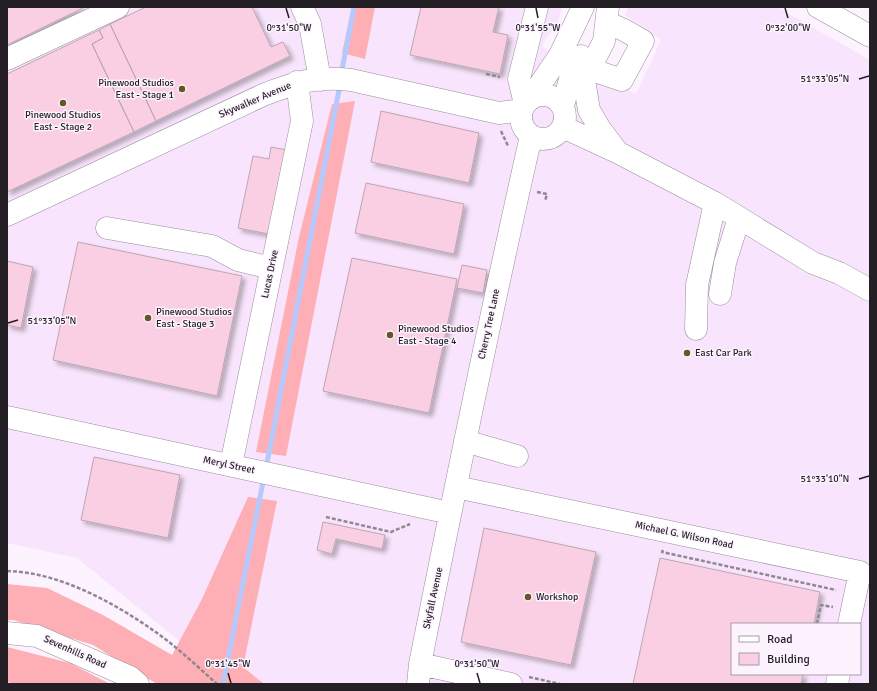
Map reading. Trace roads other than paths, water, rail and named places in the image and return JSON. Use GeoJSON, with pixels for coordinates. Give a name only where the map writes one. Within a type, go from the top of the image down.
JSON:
{"type":"FeatureCollection","features":[{"type":"Feature","properties":{"kind":"street"},"geometry":{"type":"LineString","coordinates":[[7,59],[118,7]]}},
{"type":"Feature","properties":{"kind":"street"},"geometry":{"type":"LineString","coordinates":[[302,7],[334,79]]}},
{"type":"Feature","properties":{"kind":"street"},"geometry":{"type":"LineString","coordinates":[[526,104],[519,79],[537,7]]}},
{"type":"Feature","properties":{"kind":"street"},"geometry":{"type":"LineString","coordinates":[[583,7],[560,55],[526,104],[522,125],[531,136],[546,139],[559,133],[570,79],[607,12]]}},
{"type":"Feature","properties":{"kind":"street"},"geometry":{"type":"LineString","coordinates":[[818,7],[870,36]]}},
{"type":"Feature","properties":{"kind":"street"},"geometry":{"type":"LineString","coordinates":[[607,12],[604,41],[584,80],[589,110],[600,129],[617,152]]}},
{"type":"Feature","properties":{"kind":"street"},"geometry":{"type":"LineString","coordinates":[[589,69],[622,80],[643,42],[624,30],[607,12]]}},
{"type":"Feature","properties":{"kind":"street","name":"Skywalker Avenue"},"geometry":{"type":"LineString","coordinates":[[7,216],[263,94],[297,82],[334,79],[499,113],[526,104]]}},
{"type":"Feature","properties":{"kind":"street","name":"Lucas Drive"},"geometry":{"type":"LineString","coordinates":[[231,465],[302,121],[297,82]]}},
{"type":"Feature","properties":{"kind":"street"},"geometry":{"type":"LineString","coordinates":[[526,104],[545,95],[558,101],[563,117],[617,152],[727,211],[813,263],[839,273],[870,290]]}},
{"type":"Feature","properties":{"kind":"street","name":"Cherry Tree Lane"},"geometry":{"type":"LineString","coordinates":[[450,513],[504,255],[531,136]]}},
{"type":"Feature","properties":{"kind":"street"},"geometry":{"type":"LineString","coordinates":[[720,294],[725,263],[727,211]]}},
{"type":"Feature","properties":{"kind":"street"},"geometry":{"type":"LineString","coordinates":[[107,228],[212,246],[238,260],[271,268]]}},
{"type":"Feature","properties":{"kind":"street"},"geometry":{"type":"LineString","coordinates":[[839,273],[870,280]]}},
{"type":"Feature","properties":{"kind":"street","name":"Meryl Street"},"geometry":{"type":"LineString","coordinates":[[7,417],[450,513]]}},
{"type":"Feature","properties":{"kind":"street"},"geometry":{"type":"LineString","coordinates":[[465,441],[517,456]]}},
{"type":"Feature","properties":{"kind":"street","name":"Michael G. Wilson Road"},"geometry":{"type":"LineString","coordinates":[[456,486],[860,572],[849,623]]}},
{"type":"Feature","properties":{"kind":"street","name":"Skyfall Avenue"},"geometry":{"type":"LineString","coordinates":[[418,674],[450,513]]}},
{"type":"Feature","properties":{"kind":"street","name":"Sevenhills Road"},"geometry":{"type":"LineString","coordinates":[[7,633],[37,636],[130,677],[138,684]]}},
{"type":"Feature","properties":{"kind":"street"},"geometry":{"type":"LineString","coordinates":[[418,674],[516,680]]}},
{"type":"Feature","properties":{"kind":"waterway"},"geometry":{"type":"LineString","coordinates":[[341,75],[354,7]]}},
{"type":"Feature","properties":{"kind":"waterway"},"geometry":{"type":"LineString","coordinates":[[266,468],[340,85]]}},
{"type":"Feature","properties":{"kind":"waterway"},"geometry":{"type":"LineString","coordinates":[[223,684],[264,477]]}},
{"type":"Feature","properties":{"kind":"place","name":"Pinewood Studios East - Stage 1"},"geometry":{"type":"Point","coordinates":[182,89]}},
{"type":"Feature","properties":{"kind":"place","name":"Pinewood Studios East - Stage 2"},"geometry":{"type":"Point","coordinates":[63,103]}},
{"type":"Feature","properties":{"kind":"place","name":"Pinewood Studios East - Stage 3"},"geometry":{"type":"Point","coordinates":[148,318]}},
{"type":"Feature","properties":{"kind":"place","name":"Pinewood Studios East - Stage 4"},"geometry":{"type":"Point","coordinates":[390,335]}},
{"type":"Feature","properties":{"kind":"place","name":"East Car Park"},"geometry":{"type":"Point","coordinates":[687,353]}},
{"type":"Feature","properties":{"kind":"place","name":"Workshop"},"geometry":{"type":"Point","coordinates":[528,597]}}]}
